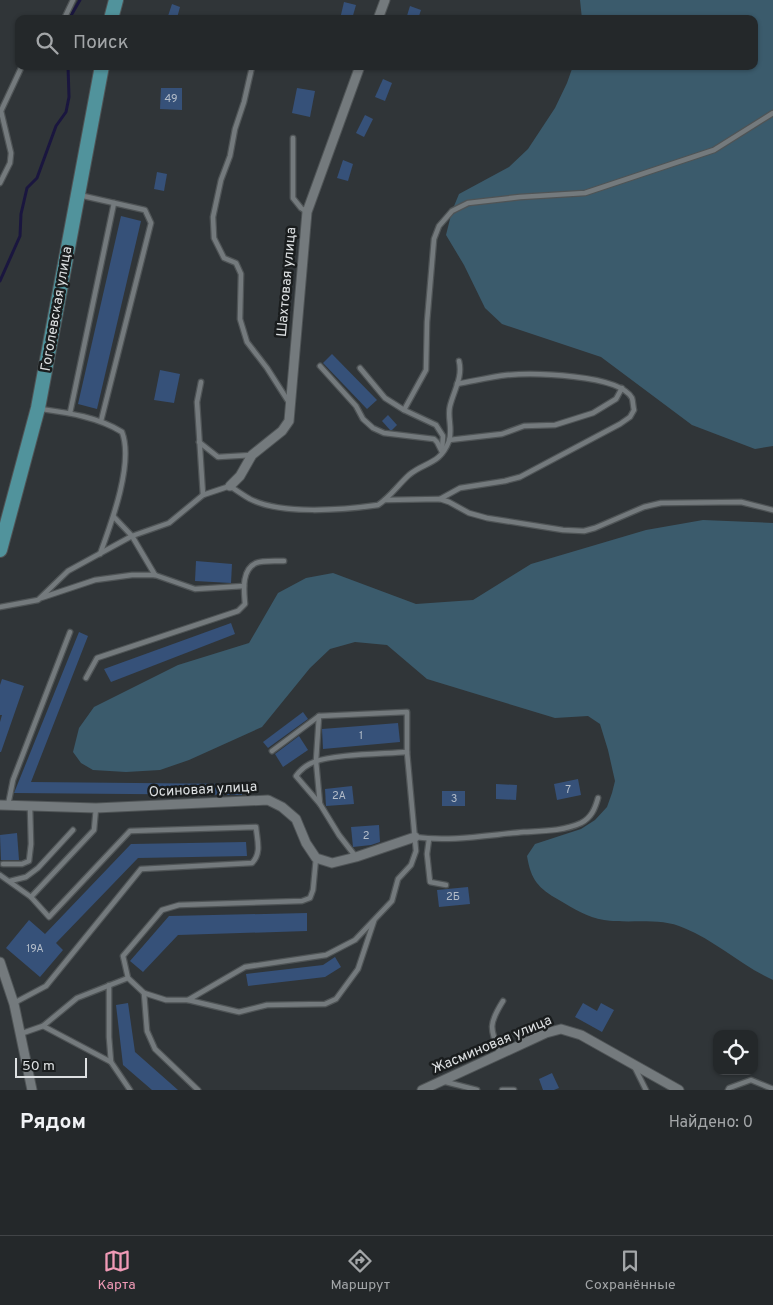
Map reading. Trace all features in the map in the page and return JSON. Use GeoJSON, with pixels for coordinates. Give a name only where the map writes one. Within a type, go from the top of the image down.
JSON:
{"type":"FeatureCollection","features":[{"type":"Feature","properties":{"kind":"main road"},"geometry":{"type":"LineString","coordinates":[[112,15],[116,0]]}},
{"type":"Feature","properties":{"kind":"main road","name":"Гоголевская улица"},"geometry":{"type":"LineString","coordinates":[[0,550],[38,408],[101,70]]}},
{"type":"Feature","properties":{"kind":"street"},"geometry":{"type":"LineString","coordinates":[[379,15],[384,0]]}},
{"type":"Feature","properties":{"kind":"street","name":"Шахтовая улица"},"geometry":{"type":"LineString","coordinates":[[230,486],[240,476],[252,455],[285,428],[289,421],[307,212],[359,70]]}},
{"type":"Feature","properties":{"kind":"street","name":"Осиновая улица"},"geometry":{"type":"LineString","coordinates":[[4,806],[96,808],[268,800],[282,807],[296,819],[306,843],[316,858]]}},
{"type":"Feature","properties":{"kind":"street"},"geometry":{"type":"LineString","coordinates":[[316,858],[332,863],[415,837]]}},
{"type":"Feature","properties":{"kind":"street"},"geometry":{"type":"LineString","coordinates":[[0,962],[14,1004],[32,1090]]}},
{"type":"Feature","properties":{"kind":"street","name":"Жасминовая улица"},"geometry":{"type":"LineString","coordinates":[[422,1090],[546,1033],[561,1029],[581,1036],[679,1090]]}},
{"type":"Feature","properties":{"kind":"lane"},"geometry":{"type":"LineString","coordinates":[[66,15],[74,0]]}},
{"type":"Feature","properties":{"kind":"lane"},"geometry":{"type":"LineString","coordinates":[[0,183],[10,163],[11,153],[1,111],[20,70]]}},
{"type":"Feature","properties":{"kind":"lane"},"geometry":{"type":"LineString","coordinates":[[251,70],[235,129],[230,156],[221,180],[213,217],[214,238],[224,258],[236,263],[241,274],[240,319],[247,342],[267,368],[290,405]]}},
{"type":"Feature","properties":{"kind":"lane"},"geometry":{"type":"LineString","coordinates":[[404,410],[426,370],[427,322],[434,239],[439,226],[452,211],[468,203],[520,197],[585,193],[714,150],[773,112]]}},
{"type":"Feature","properties":{"kind":"lane"},"geometry":{"type":"LineString","coordinates":[[293,138],[293,198],[307,212]]}},
{"type":"Feature","properties":{"kind":"lane"},"geometry":{"type":"LineString","coordinates":[[78,195],[145,210],[151,223],[101,421]]}},
{"type":"Feature","properties":{"kind":"lane"},"geometry":{"type":"LineString","coordinates":[[70,413],[114,203]]}},
{"type":"Feature","properties":{"kind":"lane"},"geometry":{"type":"LineString","coordinates":[[38,600],[68,572],[132,536],[169,523],[203,495],[230,486],[251,499],[284,508],[326,510],[378,505],[414,471],[427,466],[436,459],[449,440],[451,425],[449,409],[461,371],[459,361]]}},
{"type":"Feature","properties":{"kind":"lane"},"geometry":{"type":"LineString","coordinates":[[320,366],[356,406],[363,419],[373,428],[384,433],[434,439],[442,452]]}},
{"type":"Feature","properties":{"kind":"lane"},"geometry":{"type":"LineString","coordinates":[[360,368],[385,398],[404,410],[436,425],[443,436],[442,452]]}},
{"type":"Feature","properties":{"kind":"lane"},"geometry":{"type":"LineString","coordinates":[[440,499],[460,488],[505,482],[520,477],[620,424],[630,417],[634,410],[632,398],[622,388],[593,379],[506,375],[457,384]]}},
{"type":"Feature","properties":{"kind":"lane"},"geometry":{"type":"LineString","coordinates":[[201,382],[197,402],[198,442],[203,495]]}},
{"type":"Feature","properties":{"kind":"lane"},"geometry":{"type":"LineString","coordinates":[[449,440],[502,434],[524,426],[556,425],[593,414],[616,399],[622,388]]}},
{"type":"Feature","properties":{"kind":"lane"},"geometry":{"type":"LineString","coordinates":[[38,408],[70,413],[101,421],[122,432],[126,441],[125,466],[114,516],[100,554]]}},
{"type":"Feature","properties":{"kind":"lane"},"geometry":{"type":"LineString","coordinates":[[198,442],[218,456],[252,455]]}},
{"type":"Feature","properties":{"kind":"lane"},"geometry":{"type":"LineString","coordinates":[[385,500],[440,499],[470,513],[487,518],[563,530],[595,528],[644,507],[660,503],[741,502],[773,510]]}},
{"type":"Feature","properties":{"kind":"lane"},"geometry":{"type":"LineString","coordinates":[[114,516],[132,536],[155,575]]}},
{"type":"Feature","properties":{"kind":"lane"},"geometry":{"type":"LineString","coordinates":[[86,678],[97,658],[238,612],[245,604],[244,586],[248,570],[256,563],[284,561]]}},
{"type":"Feature","properties":{"kind":"lane"},"geometry":{"type":"LineString","coordinates":[[0,607],[38,600],[95,580],[132,575],[155,575],[195,589],[244,586]]}},
{"type":"Feature","properties":{"kind":"lane"},"geometry":{"type":"LineString","coordinates":[[4,806],[70,632]]}},
{"type":"Feature","properties":{"kind":"lane"},"geometry":{"type":"LineString","coordinates":[[188,1000],[245,967],[326,955],[355,940],[392,901],[398,879],[411,865],[416,851],[407,752],[407,712],[319,716],[272,751]]}},
{"type":"Feature","properties":{"kind":"lane"},"geometry":{"type":"LineString","coordinates":[[319,716],[316,761],[320,804]]}},
{"type":"Feature","properties":{"kind":"lane"},"geometry":{"type":"LineString","coordinates":[[356,857],[339,835],[320,804],[296,776],[302,768],[316,761],[338,757],[407,752]]}},
{"type":"Feature","properties":{"kind":"lane"},"geometry":{"type":"LineString","coordinates":[[415,837],[429,839],[562,829],[582,823],[594,812],[598,798]]}},
{"type":"Feature","properties":{"kind":"lane"},"geometry":{"type":"LineString","coordinates":[[3,864],[22,864],[28,861],[31,844],[30,807]]}},
{"type":"Feature","properties":{"kind":"lane"},"geometry":{"type":"LineString","coordinates":[[31,897],[94,830],[96,808]]}},
{"type":"Feature","properties":{"kind":"lane"},"geometry":{"type":"LineString","coordinates":[[0,875],[31,897],[49,917],[130,831],[256,827],[259,852],[252,862],[141,869],[46,986],[14,1004]]}},
{"type":"Feature","properties":{"kind":"lane"},"geometry":{"type":"LineString","coordinates":[[10,881],[26,877],[38,868],[73,830]]}},
{"type":"Feature","properties":{"kind":"lane"},"geometry":{"type":"LineString","coordinates":[[429,839],[427,854],[430,882],[446,884]]}},
{"type":"Feature","properties":{"kind":"lane"},"geometry":{"type":"LineString","coordinates":[[316,858],[313,890],[310,898],[302,901],[179,904],[162,910],[123,956],[128,978],[144,992],[166,1000],[188,1000],[239,1012],[267,1005],[324,1004],[336,999],[358,969],[375,918]]}},
{"type":"Feature","properties":{"kind":"lane"},"geometry":{"type":"LineString","coordinates":[[20,1034],[43,1026],[77,998],[128,978]]}},
{"type":"Feature","properties":{"kind":"lane"},"geometry":{"type":"LineString","coordinates":[[109,986],[111,1062]]}},
{"type":"Feature","properties":{"kind":"lane"},"geometry":{"type":"LineString","coordinates":[[144,992],[148,1031],[155,1050],[198,1090]]}},
{"type":"Feature","properties":{"kind":"lane"},"geometry":{"type":"LineString","coordinates":[[500,1054],[491,1031],[493,1017],[504,1000]]}},
{"type":"Feature","properties":{"kind":"lane"},"geometry":{"type":"LineString","coordinates":[[43,1026],[111,1062],[130,1090]]}},
{"type":"Feature","properties":{"kind":"lane"},"geometry":{"type":"LineString","coordinates":[[633,1064],[646,1090]]}},
{"type":"Feature","properties":{"kind":"lane"},"geometry":{"type":"LineString","coordinates":[[728,1090],[751,1080],[773,1089]]}},
{"type":"Feature","properties":{"kind":"lane"},"geometry":{"type":"LineString","coordinates":[[441,1081],[477,1090]]}},
{"type":"Feature","properties":{"kind":"lane"},"geometry":{"type":"LineString","coordinates":[[502,1090],[514,1090]]}},
{"type":"Feature","properties":{"kind":"shaded area"},"geometry":{"type":"Polygon","coordinates":[[[580,0],[773,0],[773,446],[755,449],[692,425],[601,357],[502,324],[485,308],[464,265],[446,235],[452,211],[459,194],[509,167],[528,149],[555,108],[572,70],[758,70],[758,15],[582,15],[580,0]]]}},
{"type":"Feature","properties":{"kind":"shaded area"},"geometry":{"type":"Polygon","coordinates":[[[703,520],[773,523],[773,980],[696,933],[684,928],[665,923],[598,919],[575,909],[552,896],[541,887],[533,877],[527,856],[535,844],[581,829],[595,820],[607,807],[615,781],[600,724],[588,716],[555,718],[427,679],[387,645],[355,642],[330,649],[310,668],[262,727],[189,760],[160,770],[126,772],[93,770],[81,763],[73,752],[79,728],[94,707],[178,665],[249,643],[278,593],[306,578],[333,573],[416,604],[473,600],[531,564],[646,530],[703,520]]]}},
{"type":"Feature","properties":{"kind":"building"},"geometry":{"type":"Polygon","coordinates":[[[344,2],[356,5],[353,15],[341,15],[344,2]]]}},
{"type":"Feature","properties":{"kind":"building"},"geometry":{"type":"Polygon","coordinates":[[[172,4],[180,7],[178,15],[168,15],[172,4]]]}},
{"type":"Feature","properties":{"kind":"building"},"geometry":{"type":"Polygon","coordinates":[[[410,6],[421,10],[419,15],[407,15],[410,6]]]}},
{"type":"Feature","properties":{"kind":"building"},"geometry":{"type":"Polygon","coordinates":[[[383,79],[392,83],[385,101],[375,97],[383,79]]]}},
{"type":"Feature","properties":{"kind":"building"},"geometry":{"type":"Polygon","coordinates":[[[161,88],[182,88],[182,110],[160,109],[161,88]]]}},
{"type":"Feature","properties":{"kind":"building"},"geometry":{"type":"Polygon","coordinates":[[[297,88],[315,91],[310,117],[292,113],[297,88]]]}},
{"type":"Feature","properties":{"kind":"building"},"geometry":{"type":"Polygon","coordinates":[[[365,115],[373,119],[364,137],[356,133],[365,115]]]}},
{"type":"Feature","properties":{"kind":"building"},"geometry":{"type":"Polygon","coordinates":[[[343,160],[353,164],[348,181],[337,178],[343,160]]]}},
{"type":"Feature","properties":{"kind":"building"},"geometry":{"type":"Polygon","coordinates":[[[157,172],[167,174],[164,191],[154,189],[157,172]]]}},
{"type":"Feature","properties":{"kind":"building"},"geometry":{"type":"Polygon","coordinates":[[[121,216],[141,221],[97,409],[78,404],[121,216]]]}},
{"type":"Feature","properties":{"kind":"building"},"geometry":{"type":"Polygon","coordinates":[[[332,354],[377,400],[367,409],[323,363],[332,354]]]}},
{"type":"Feature","properties":{"kind":"building"},"geometry":{"type":"Polygon","coordinates":[[[160,370],[180,374],[174,403],[154,400],[160,370]]]}},
{"type":"Feature","properties":{"kind":"building"},"geometry":{"type":"Polygon","coordinates":[[[388,415],[397,425],[392,430],[382,421],[388,415]]]}},
{"type":"Feature","properties":{"kind":"building"},"geometry":{"type":"Polygon","coordinates":[[[196,561],[232,564],[231,583],[195,581],[196,561]]]}},
{"type":"Feature","properties":{"kind":"building"},"geometry":{"type":"Polygon","coordinates":[[[231,623],[235,634],[111,682],[104,669],[231,623]]]}},
{"type":"Feature","properties":{"kind":"building"},"geometry":{"type":"Polygon","coordinates":[[[79,632],[88,636],[31,782],[242,784],[242,795],[14,793],[79,632]]]}},
{"type":"Feature","properties":{"kind":"building"},"geometry":{"type":"Polygon","coordinates":[[[2,679],[24,686],[0,752],[0,722],[2,715],[0,715],[0,685],[2,679]]]}},
{"type":"Feature","properties":{"kind":"building"},"geometry":{"type":"Polygon","coordinates":[[[303,712],[308,719],[268,748],[263,742],[303,712]]]}},
{"type":"Feature","properties":{"kind":"building"},"geometry":{"type":"Polygon","coordinates":[[[398,723],[400,742],[323,749],[322,729],[398,723]]]}},
{"type":"Feature","properties":{"kind":"building"},"geometry":{"type":"Polygon","coordinates":[[[299,736],[308,750],[283,767],[275,754],[299,736]]]}},
{"type":"Feature","properties":{"kind":"building"},"geometry":{"type":"Polygon","coordinates":[[[578,779],[581,795],[557,800],[554,784],[578,779]]]}},
{"type":"Feature","properties":{"kind":"building"},"geometry":{"type":"Polygon","coordinates":[[[496,784],[517,785],[516,800],[496,799],[496,784]]]}},
{"type":"Feature","properties":{"kind":"building"},"geometry":{"type":"Polygon","coordinates":[[[352,786],[354,804],[326,806],[325,789],[352,786]]]}},
{"type":"Feature","properties":{"kind":"building"},"geometry":{"type":"Polygon","coordinates":[[[442,791],[465,791],[465,806],[442,806],[442,791]]]}},
{"type":"Feature","properties":{"kind":"building"},"geometry":{"type":"Polygon","coordinates":[[[379,825],[380,842],[353,847],[351,827],[379,825]]]}},
{"type":"Feature","properties":{"kind":"building"},"geometry":{"type":"Polygon","coordinates":[[[17,833],[19,860],[1,860],[0,835],[17,833]]]}},
{"type":"Feature","properties":{"kind":"building"},"geometry":{"type":"Polygon","coordinates":[[[246,842],[247,856],[138,858],[56,943],[63,950],[40,977],[6,948],[29,920],[45,934],[131,844],[246,842]]]}},
{"type":"Feature","properties":{"kind":"building"},"geometry":{"type":"Polygon","coordinates":[[[468,887],[470,904],[439,907],[437,890],[468,887]]]}},
{"type":"Feature","properties":{"kind":"building"},"geometry":{"type":"Polygon","coordinates":[[[307,913],[307,931],[178,935],[143,972],[130,961],[169,916],[307,913]]]}},
{"type":"Feature","properties":{"kind":"building"},"geometry":{"type":"Polygon","coordinates":[[[335,957],[341,967],[325,977],[248,986],[246,974],[323,965],[335,957]]]}},
{"type":"Feature","properties":{"kind":"building"},"geometry":{"type":"Polygon","coordinates":[[[128,1003],[135,1052],[178,1090],[152,1090],[123,1065],[116,1005],[128,1003]]]}},
{"type":"Feature","properties":{"kind":"building"},"geometry":{"type":"Polygon","coordinates":[[[583,1003],[597,1011],[601,1003],[614,1010],[602,1032],[575,1017],[583,1003]]]}},
{"type":"Feature","properties":{"kind":"building"},"geometry":{"type":"Polygon","coordinates":[[[552,1073],[559,1088],[543,1090],[539,1079],[552,1073]]]}},
{"type":"Feature","properties":{"kind":"waterway"},"geometry":{"type":"LineString","coordinates":[[71,15],[80,0]]}},
{"type":"Feature","properties":{"kind":"waterway"},"geometry":{"type":"LineString","coordinates":[[0,281],[20,236],[21,214],[27,188],[37,178],[56,126],[66,112],[69,97],[68,70]]}}]}
